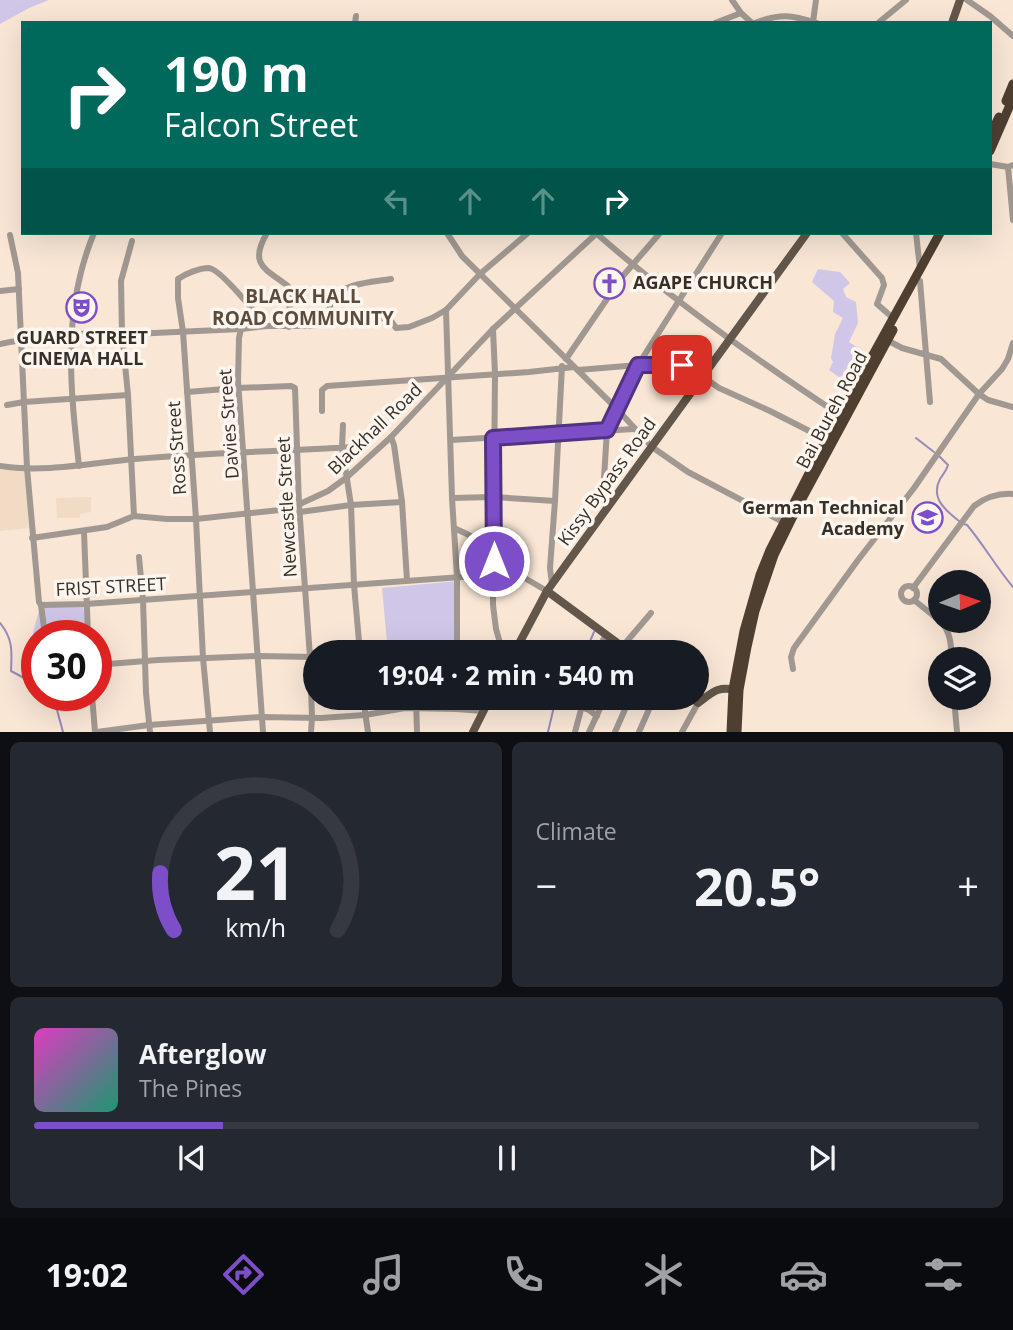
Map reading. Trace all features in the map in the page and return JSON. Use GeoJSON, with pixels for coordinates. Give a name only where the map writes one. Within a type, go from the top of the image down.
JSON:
{"type":"FeatureCollection","features":[{"type":"Feature","properties":{"kind":"highway"},"geometry":{"type":"LineString","coordinates":[[992,131],[1013,83]]}},
{"type":"Feature","properties":{"kind":"highway"},"geometry":{"type":"LineString","coordinates":[[992,146],[1013,98]]}},
{"type":"Feature","properties":{"kind":"highway"},"geometry":{"type":"LineString","coordinates":[[731,732],[750,606],[760,575],[783,522],[840,415],[885,339],[893,318],[939,235]]}},
{"type":"Feature","properties":{"kind":"highway","name":"Bai Bureh Road"},"geometry":{"type":"LineString","coordinates":[[737,732],[736,690],[755,611],[774,555],[885,339],[945,235]]}},
{"type":"Feature","properties":{"kind":"main road"},"geometry":{"type":"LineString","coordinates":[[952,21],[960,0]]}},
{"type":"Feature","properties":{"kind":"main road","name":"Kissy Bypass Road"},"geometry":{"type":"LineString","coordinates":[[521,640],[549,588],[806,235]]}},
{"type":"Feature","properties":{"kind":"main road"},"geometry":{"type":"LineString","coordinates":[[549,588],[613,640]]}},
{"type":"Feature","properties":{"kind":"main road"},"geometry":{"type":"LineString","coordinates":[[709,693],[726,687],[736,690]]}},
{"type":"Feature","properties":{"kind":"main road"},"geometry":{"type":"LineString","coordinates":[[473,732],[484,711]]}},
{"type":"Feature","properties":{"kind":"street"},"geometry":{"type":"LineString","coordinates":[[732,0],[751,21]]}},
{"type":"Feature","properties":{"kind":"street"},"geometry":{"type":"LineString","coordinates":[[815,21],[816,0]]}},
{"type":"Feature","properties":{"kind":"street"},"geometry":{"type":"LineString","coordinates":[[889,19],[906,0]]}},
{"type":"Feature","properties":{"kind":"street"},"geometry":{"type":"LineString","coordinates":[[967,0],[1013,36]]}},
{"type":"Feature","properties":{"kind":"street"},"geometry":{"type":"LineString","coordinates":[[720,21],[741,13]]}},
{"type":"Feature","properties":{"kind":"street"},"geometry":{"type":"LineString","coordinates":[[760,21],[779,16],[811,21]]}},
{"type":"Feature","properties":{"kind":"street"},"geometry":{"type":"LineString","coordinates":[[992,164],[1011,166],[1013,220]]}},
{"type":"Feature","properties":{"kind":"street","name":"FRIST STREET"},"geometry":{"type":"LineString","coordinates":[[10,235],[18,273],[27,468],[32,538],[41,604],[86,604],[516,573]]}},
{"type":"Feature","properties":{"kind":"street"},"geometry":{"type":"LineString","coordinates":[[79,466],[71,399],[70,335],[77,283],[93,235]]}},
{"type":"Feature","properties":{"kind":"street"},"geometry":{"type":"LineString","coordinates":[[264,235],[259,251],[262,267],[289,288],[289,327]]}},
{"type":"Feature","properties":{"kind":"street"},"geometry":{"type":"LineString","coordinates":[[0,344],[21,339],[70,335],[289,327],[384,318],[389,318],[396,328],[402,328],[423,322],[446,310],[480,274],[526,235]]}},
{"type":"Feature","properties":{"kind":"street","name":"Blackhall Road"},"geometry":{"type":"LineString","coordinates":[[32,538],[107,527],[134,516],[196,519],[300,509],[346,478],[391,437],[493,329],[595,235]]}},
{"type":"Feature","properties":{"kind":"street"},"geometry":{"type":"LineString","coordinates":[[599,235],[632,265],[729,340],[840,415]]}},
{"type":"Feature","properties":{"kind":"street"},"geometry":{"type":"LineString","coordinates":[[454,528],[493,550],[516,573],[549,588],[564,358],[609,295],[658,235]]}},
{"type":"Feature","properties":{"kind":"street"},"geometry":{"type":"LineString","coordinates":[[609,506],[603,498],[607,430],[638,365],[721,235]]}},
{"type":"Feature","properties":{"kind":"street"},"geometry":{"type":"LineString","coordinates":[[844,235],[882,278],[884,285],[877,304],[893,318]]}},
{"type":"Feature","properties":{"kind":"street"},"geometry":{"type":"LineString","coordinates":[[916,235],[920,270]]}},
{"type":"Feature","properties":{"kind":"street"},"geometry":{"type":"LineString","coordinates":[[448,236],[462,256],[652,447],[688,472],[783,522]]}},
{"type":"Feature","properties":{"kind":"street"},"geometry":{"type":"LineString","coordinates":[[132,241],[121,281],[134,516]]}},
{"type":"Feature","properties":{"kind":"street","name":"Ross Street"},"geometry":{"type":"LineString","coordinates":[[210,732],[202,658],[192,456],[177,279],[207,268],[219,272],[266,326]]}},
{"type":"Feature","properties":{"kind":"street"},"geometry":{"type":"LineString","coordinates":[[330,324],[331,302],[335,297],[354,285],[391,279]]}},
{"type":"Feature","properties":{"kind":"street"},"geometry":{"type":"LineString","coordinates":[[920,281],[930,402]]}},
{"type":"Feature","properties":{"kind":"street"},"geometry":{"type":"LineString","coordinates":[[0,291],[19,289]]}},
{"type":"Feature","properties":{"kind":"street"},"geometry":{"type":"LineString","coordinates":[[446,310],[457,640]]}},
{"type":"Feature","properties":{"kind":"street","name":"Davies Street"},"geometry":{"type":"LineString","coordinates":[[241,329],[239,388],[263,732]]}},
{"type":"Feature","properties":{"kind":"street"},"geometry":{"type":"LineString","coordinates":[[493,329],[493,613],[499,640]]}},
{"type":"Feature","properties":{"kind":"street"},"geometry":{"type":"LineString","coordinates":[[885,339],[909,350],[941,359],[979,394],[988,400],[1013,407]]}},
{"type":"Feature","properties":{"kind":"street"},"geometry":{"type":"LineString","coordinates":[[793,669],[791,657],[794,648],[914,488],[979,394],[1002,369],[1013,343]]}},
{"type":"Feature","properties":{"kind":"street"},"geometry":{"type":"LineString","coordinates":[[322,411],[322,390],[327,386],[562,368],[682,365],[719,388],[827,440]]}},
{"type":"Feature","properties":{"kind":"street","name":"Newcastle Street"},"geometry":{"type":"LineString","coordinates":[[187,392],[293,387],[296,393],[300,509],[311,640]]}},
{"type":"Feature","properties":{"kind":"street"},"geometry":{"type":"LineString","coordinates":[[7,405],[128,395]]}},
{"type":"Feature","properties":{"kind":"street"},"geometry":{"type":"LineString","coordinates":[[343,425],[342,447],[351,505],[359,640]]}},
{"type":"Feature","properties":{"kind":"street"},"geometry":{"type":"LineString","coordinates":[[451,440],[634,429]]}},
{"type":"Feature","properties":{"kind":"street"},"geometry":{"type":"LineString","coordinates":[[391,437],[402,502],[407,580]]}},
{"type":"Feature","properties":{"kind":"street"},"geometry":{"type":"LineString","coordinates":[[0,467],[79,466],[132,459],[356,447]]}},
{"type":"Feature","properties":{"kind":"street"},"geometry":{"type":"LineString","coordinates":[[913,587],[974,506],[993,495],[1013,494]]}},
{"type":"Feature","properties":{"kind":"street"},"geometry":{"type":"LineString","coordinates":[[452,498],[494,497],[555,501]]}},
{"type":"Feature","properties":{"kind":"street"},"geometry":{"type":"LineString","coordinates":[[300,509],[402,502]]}},
{"type":"Feature","properties":{"kind":"street"},"geometry":{"type":"LineString","coordinates":[[84,531],[87,620]]}},
{"type":"Feature","properties":{"kind":"street"},"geometry":{"type":"LineString","coordinates":[[139,556],[149,728]]}},
{"type":"Feature","properties":{"kind":"street"},"geometry":{"type":"LineString","coordinates":[[913,587],[905,587],[901,594],[907,602],[914,600]]}},
{"type":"Feature","properties":{"kind":"street"},"geometry":{"type":"LineString","coordinates":[[913,587],[917,593],[914,600]]}},
{"type":"Feature","properties":{"kind":"street"},"geometry":{"type":"LineString","coordinates":[[914,600],[928,611]]}},
{"type":"Feature","properties":{"kind":"street"},"geometry":{"type":"LineString","coordinates":[[41,604],[43,620]]}},
{"type":"Feature","properties":{"kind":"street"},"geometry":{"type":"LineString","coordinates":[[634,640],[651,613]]}},
{"type":"Feature","properties":{"kind":"street"},"geometry":{"type":"LineString","coordinates":[[604,640],[606,635]]}},
{"type":"Feature","properties":{"kind":"street"},"geometry":{"type":"LineString","coordinates":[[112,664],[202,658],[303,657]]}},
{"type":"Feature","properties":{"kind":"street","name":"Newcastle Street"},"geometry":{"type":"LineString","coordinates":[[311,732],[312,710]]}},
{"type":"Feature","properties":{"kind":"street"},"geometry":{"type":"LineString","coordinates":[[364,710],[368,732]]}},
{"type":"Feature","properties":{"kind":"street"},"geometry":{"type":"LineString","coordinates":[[94,711],[96,732],[209,720],[312,718],[365,715],[389,710]]}},
{"type":"Feature","properties":{"kind":"street"},"geometry":{"type":"LineString","coordinates":[[416,710],[417,732]]}},
{"type":"Feature","properties":{"kind":"street"},"geometry":{"type":"LineString","coordinates":[[470,710],[484,711]]}},
{"type":"Feature","properties":{"kind":"street"},"geometry":{"type":"LineString","coordinates":[[575,732],[583,710]]}},
{"type":"Feature","properties":{"kind":"street"},"geometry":{"type":"LineString","coordinates":[[587,710],[597,716]]}},
{"type":"Feature","properties":{"kind":"street"},"geometry":{"type":"LineString","coordinates":[[589,732],[600,710]]}},
{"type":"Feature","properties":{"kind":"street"},"geometry":{"type":"LineString","coordinates":[[615,732],[625,710]]}},
{"type":"Feature","properties":{"kind":"street"},"geometry":{"type":"LineString","coordinates":[[639,732],[648,710]]}},
{"type":"Feature","properties":{"kind":"street"},"geometry":{"type":"LineString","coordinates":[[682,732],[691,710]]}},
{"type":"Feature","properties":{"kind":"street"},"geometry":{"type":"LineString","coordinates":[[955,710],[957,732]]}},
{"type":"Feature","properties":{"kind":"shaded area"},"geometry":{"type":"Polygon","coordinates":[[[0,0],[49,0],[0,24],[0,0]]]}},
{"type":"Feature","properties":{"kind":"shaded area"},"geometry":{"type":"Polygon","coordinates":[[[818,269],[840,272],[850,283],[843,289],[846,297],[856,302],[858,323],[849,342],[858,348],[842,382],[829,370],[833,362],[831,358],[835,334],[843,318],[833,312],[834,301],[812,282],[818,269]]]}},
{"type":"Feature","properties":{"kind":"shaded area"},"geometry":{"type":"Polygon","coordinates":[[[26,469],[29,528],[0,531],[0,470],[26,469]]]}},
{"type":"Feature","properties":{"kind":"shaded area"},"geometry":{"type":"Polygon","coordinates":[[[91,497],[91,512],[80,514],[80,518],[57,518],[56,498],[91,497]]]}},
{"type":"Feature","properties":{"kind":"shaded area"},"geometry":{"type":"Polygon","coordinates":[[[458,581],[459,640],[387,640],[382,588],[458,581]]]}},
{"type":"Feature","properties":{"kind":"shaded area"},"geometry":{"type":"Polygon","coordinates":[[[83,605],[85,620],[36,620],[40,606],[83,605]]]}},
{"type":"Feature","properties":{"kind":"waterway"},"geometry":{"type":"LineString","coordinates":[[916,438],[934,452]]}},
{"type":"Feature","properties":{"kind":"waterway"},"geometry":{"type":"LineString","coordinates":[[939,456],[948,465],[937,486],[938,498],[959,521]]}},
{"type":"Feature","properties":{"kind":"waterway"},"geometry":{"type":"LineString","coordinates":[[964,524],[1013,587]]}},
{"type":"Feature","properties":{"kind":"waterway"},"geometry":{"type":"LineString","coordinates":[[0,623],[11,646],[11,671],[21,676]]}},
{"type":"Feature","properties":{"kind":"waterway"},"geometry":{"type":"LineString","coordinates":[[591,640],[594,632]]}},
{"type":"Feature","properties":{"kind":"waterway"},"geometry":{"type":"LineString","coordinates":[[548,732],[553,710]]}},
{"type":"Feature","properties":{"kind":"waterway"},"geometry":{"type":"LineString","coordinates":[[57,711],[63,732]]}},
{"type":"Feature","properties":{"kind":"place","name":"AGAPE CHURCH"},"geometry":{"type":"Point","coordinates":[610,283]}},
{"type":"Feature","properties":{"kind":"place","name":"GUARD STREET CINEMA HALL"},"geometry":{"type":"Point","coordinates":[82,308]}},
{"type":"Feature","properties":{"kind":"place","name":"German Technical Academy"},"geometry":{"type":"Point","coordinates":[927,518]}},
{"type":"Feature","properties":{"kind":"district","name":"BLACK HALL ROAD COMMUNITY"},"geometry":{"type":"Point","coordinates":[303,307]}},
{"type":"Feature","properties":{"kind":"route"},"geometry":{"type":"LineString","coordinates":[[494,561],[493,438],[607,430],[638,365],[682,365]]}}]}
